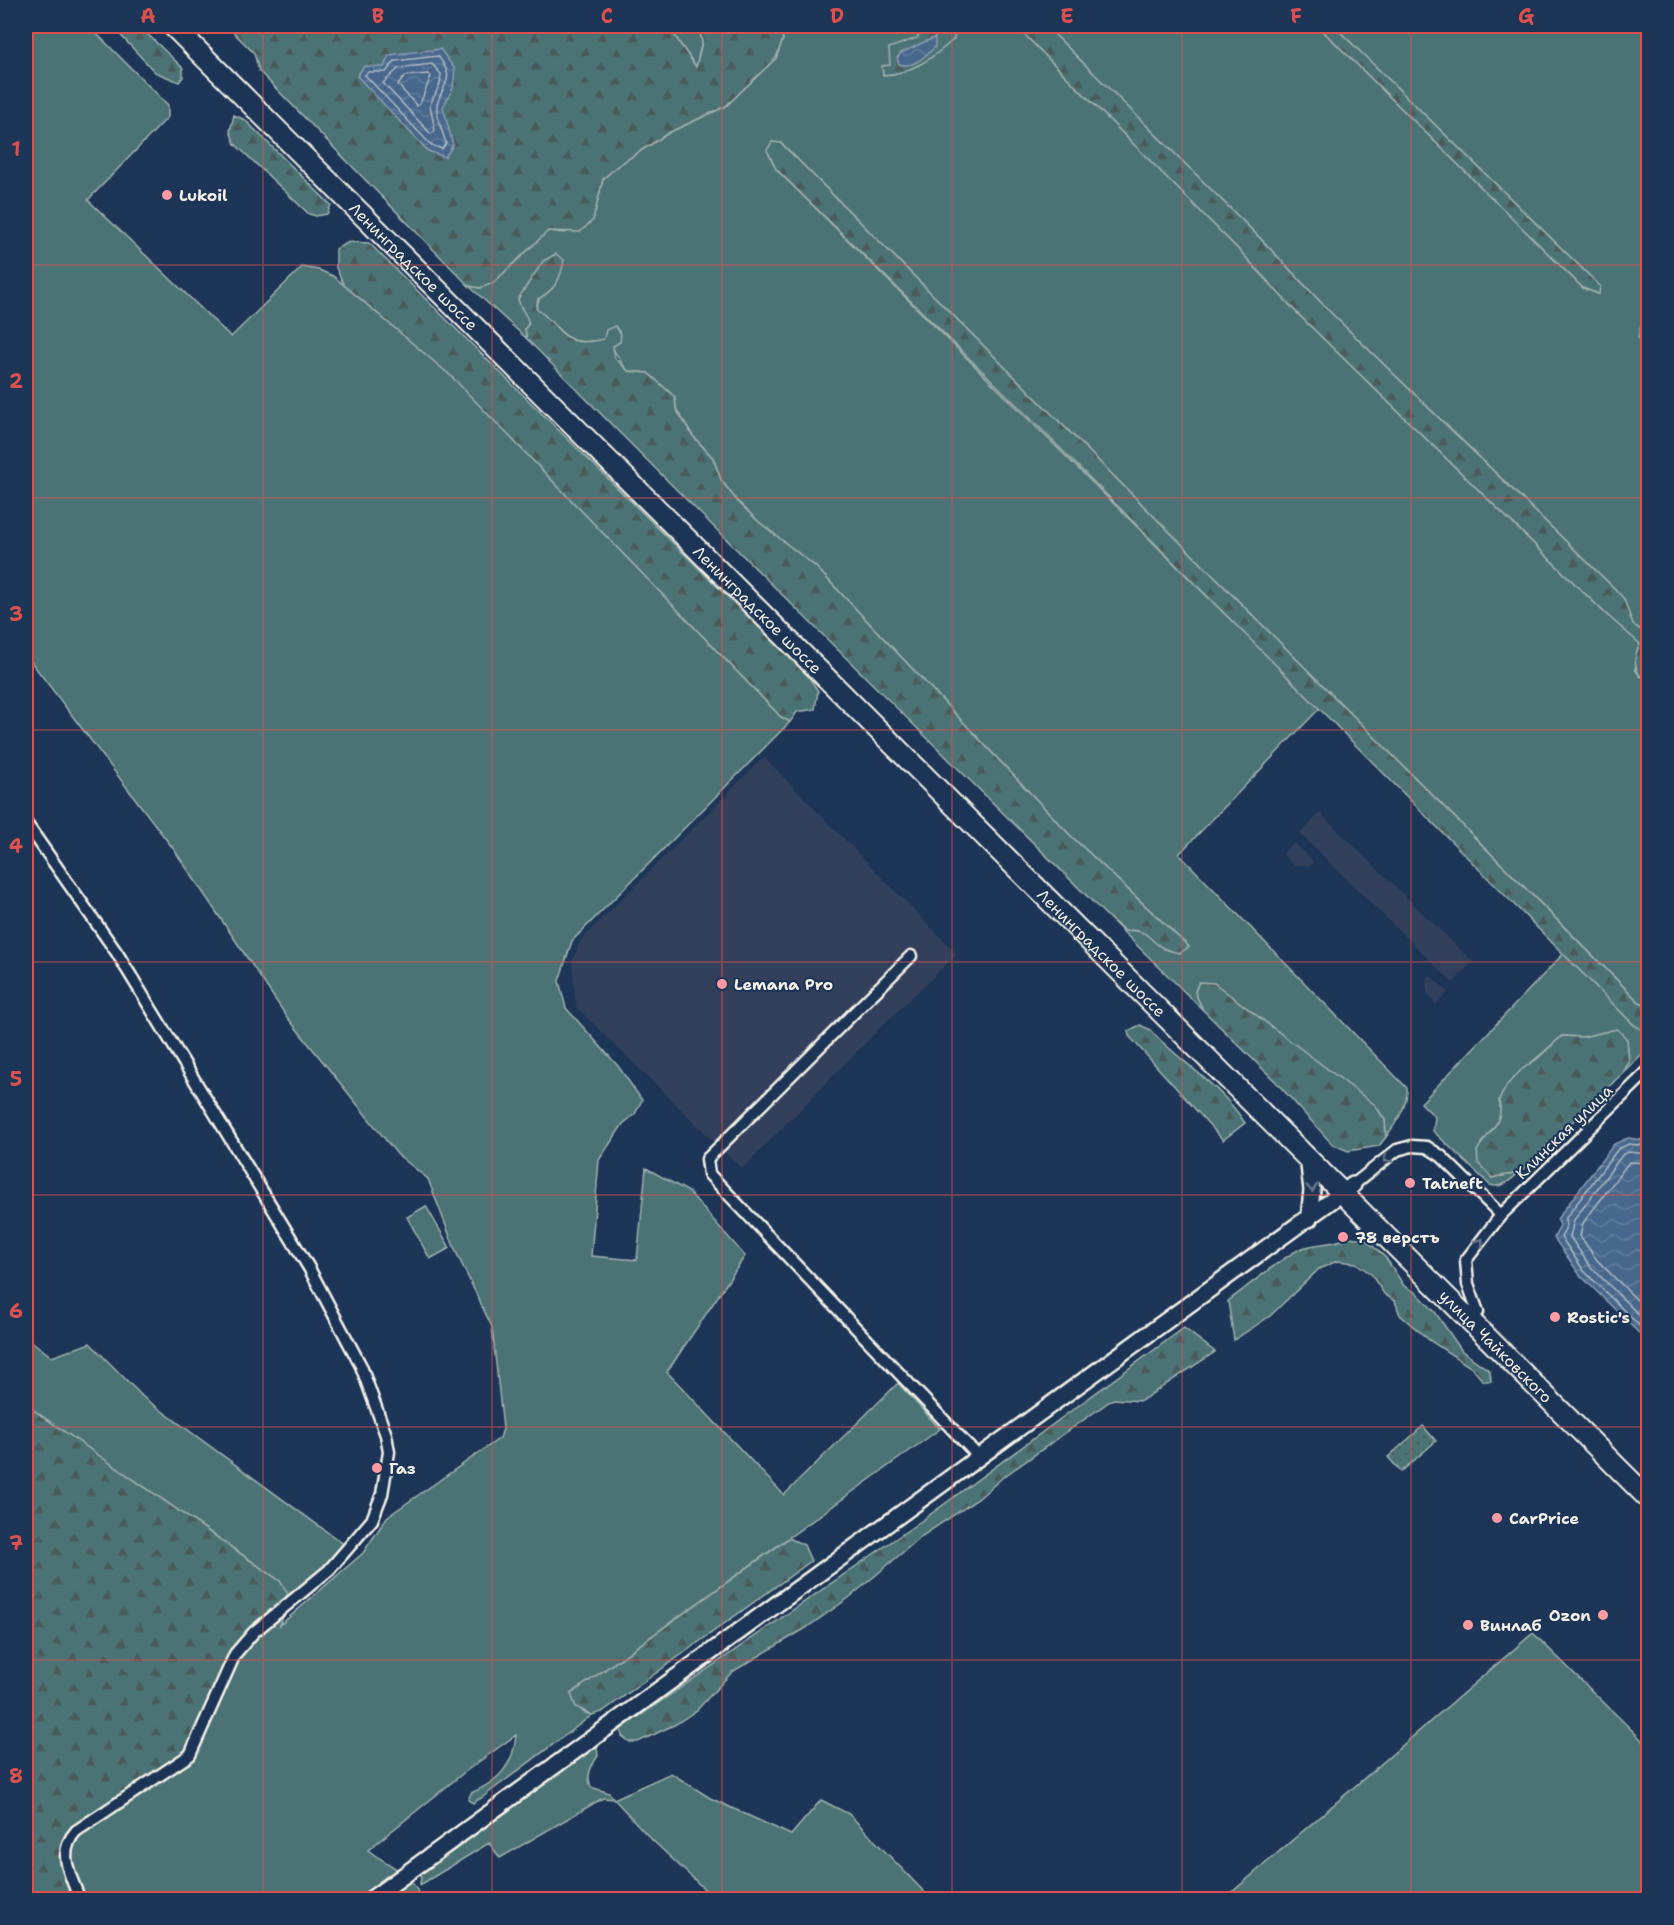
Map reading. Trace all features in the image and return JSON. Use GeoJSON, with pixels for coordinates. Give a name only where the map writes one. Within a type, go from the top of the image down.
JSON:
{"type":"FeatureCollection","features":[{"type":"Feature","properties":{"kind":"highway","name":"Ленинградское шоссе"},"geometry":{"type":"LineString","coordinates":[[173,26],[1308,1157],[1349,1189]]}},
{"type":"Feature","properties":{"kind":"highway","name":"Ленинградское шоссе"},"geometry":{"type":"LineString","coordinates":[[186,26],[1349,1189]]}},
{"type":"Feature","properties":{"kind":"highway","name":"улица Чайковского"},"geometry":{"type":"LineString","coordinates":[[1349,1189],[1365,1213],[1648,1498]]}},
{"type":"Feature","properties":{"kind":"highway","name":"улица Чайковского"},"geometry":{"type":"LineString","coordinates":[[1349,1189],[1478,1312],[1648,1482]]}},
{"type":"Feature","properties":{"kind":"street"},"geometry":{"type":"LineString","coordinates":[[26,823],[117,953],[309,1268],[361,1366],[386,1435],[389,1452],[382,1494],[372,1520],[329,1570],[254,1632],[235,1654],[190,1755],[76,1831],[67,1840],[65,1848],[68,1867],[80,1899]]}},
{"type":"Feature","properties":{"kind":"street"},"geometry":{"type":"LineString","coordinates":[[911,956],[707,1159],[709,1174],[978,1456]]}},
{"type":"Feature","properties":{"kind":"street","name":"Клинская улица"},"geometry":{"type":"LineString","coordinates":[[1478,1312],[1468,1284],[1466,1260],[1501,1215],[1648,1071]]}},
{"type":"Feature","properties":{"kind":"street"},"geometry":{"type":"LineString","coordinates":[[370,1899],[674,1680],[978,1456],[1309,1219],[1397,1150],[1412,1146],[1427,1147],[1447,1162],[1501,1215]]}},
{"type":"Feature","properties":{"kind":"street"},"geometry":{"type":"LineString","coordinates":[[1308,1157],[1312,1190],[1309,1219]]}},
{"type":"Feature","properties":{"kind":"street"},"geometry":{"type":"LineString","coordinates":[[1309,1219],[1334,1210],[1365,1213]]}},
{"type":"Feature","properties":{"kind":"shaded area"},"geometry":{"type":"Polygon","coordinates":[[[764,757],[957,954],[882,1026],[742,1169],[576,1007],[572,962],[581,940],[764,757]]]}},
{"type":"Feature","properties":{"kind":"shaded area"},"geometry":{"type":"Polygon","coordinates":[[[1320,813],[1473,962],[1453,983],[1300,834],[1320,813]]]}},
{"type":"Feature","properties":{"kind":"shaded area"},"geometry":{"type":"Polygon","coordinates":[[[1294,843],[1314,862],[1310,866],[1294,865],[1282,854],[1294,843]]]}},
{"type":"Feature","properties":{"kind":"shaded area"},"geometry":{"type":"Polygon","coordinates":[[[1430,975],[1448,992],[1436,1005],[1427,993],[1426,980],[1430,975]]]}},
{"type":"Feature","properties":{"kind":"green space"},"geometry":{"type":"Polygon","coordinates":[[[26,26],[89,26],[168,105],[168,117],[88,200],[231,337],[302,267],[319,270],[333,276],[451,375],[781,717],[790,722],[572,941],[559,981],[566,1008],[618,1066],[642,1100],[635,1114],[623,1124],[599,1160],[591,1256],[637,1260],[646,1168],[689,1192],[745,1256],[667,1372],[784,1495],[898,1383],[940,1429],[571,1694],[583,1712],[592,1715],[483,1797],[473,1803],[468,1800],[471,1793],[489,1784],[503,1771],[512,1755],[516,1735],[466,1771],[368,1850],[402,1873],[414,1885],[418,1892],[409,1899],[80,1899],[65,1848],[223,1681],[280,1581],[26,1405],[26,1337],[52,1357],[90,1343],[143,1397],[349,1548],[287,1605],[280,1625],[363,1553],[387,1517],[500,1438],[503,1429],[492,1327],[456,1252],[428,1179],[397,1154],[287,1017],[175,851],[26,655],[26,26]]]}},
{"type":"Feature","properties":{"kind":"green space"},"geometry":{"type":"Polygon","coordinates":[[[112,26],[139,26],[183,68],[183,77],[179,82],[155,72],[112,26]]]}},
{"type":"Feature","properties":{"kind":"green space"},"geometry":{"type":"Polygon","coordinates":[[[227,26],[668,26],[696,67],[702,42],[700,32],[705,26],[777,26],[783,39],[776,58],[726,106],[670,132],[617,166],[603,179],[593,220],[580,232],[548,231],[493,283],[480,288],[469,286],[259,71],[254,53],[227,26]]]}},
{"type":"Feature","properties":{"kind":"green space"},"geometry":{"type":"Polygon","coordinates":[[[668,26],[705,26],[700,32],[702,42],[696,67],[668,26]]]}},
{"type":"Feature","properties":{"kind":"green space"},"geometry":{"type":"Polygon","coordinates":[[[777,26],[1016,26],[1241,252],[1298,314],[1607,615],[1641,644],[1635,669],[1640,676],[1648,678],[1648,1005],[1639,1002],[781,143],[776,169],[1320,708],[1179,854],[1407,1088],[1403,1108],[1386,1137],[1385,1120],[1375,1105],[1199,982],[1195,992],[1203,1010],[1108,917],[1125,931],[1131,930],[1147,934],[1164,949],[1189,947],[1070,835],[816,567],[759,522],[737,501],[721,480],[713,458],[693,436],[676,409],[675,397],[648,373],[628,371],[604,339],[580,342],[572,340],[536,308],[556,254],[527,316],[529,323],[525,329],[527,339],[469,286],[480,288],[493,283],[548,231],[565,233],[593,220],[603,179],[617,166],[670,132],[726,106],[776,58],[783,39],[777,26]]]}},
{"type":"Feature","properties":{"kind":"green space"},"geometry":{"type":"Polygon","coordinates":[[[915,26],[950,26],[955,31],[954,39],[921,64],[903,72],[883,75],[882,66],[890,65],[889,48],[917,38],[921,31],[915,26]]]}},
{"type":"Feature","properties":{"kind":"green space"},"geometry":{"type":"Polygon","coordinates":[[[1016,26],[1046,26],[1257,235],[1332,314],[1616,590],[1624,599],[1633,625],[1648,634],[1648,678],[1640,676],[1635,664],[1636,652],[1640,644],[1607,615],[1298,314],[1241,252],[1016,26]]]}},
{"type":"Feature","properties":{"kind":"green space"},"geometry":{"type":"Polygon","coordinates":[[[1046,26],[1318,26],[1583,288],[1598,294],[1600,286],[1334,26],[1648,26],[1648,335],[1641,326],[1638,337],[1648,352],[1648,634],[1633,625],[1616,590],[1332,314],[1257,235],[1046,26]]]}},
{"type":"Feature","properties":{"kind":"green space"},"geometry":{"type":"Polygon","coordinates":[[[1318,26],[1334,26],[1600,286],[1599,294],[1583,288],[1318,26]]]}},
{"type":"Feature","properties":{"kind":"green space"},"geometry":{"type":"Polygon","coordinates":[[[234,115],[245,120],[331,205],[327,214],[316,216],[309,214],[235,144],[230,131],[234,115]]]}},
{"type":"Feature","properties":{"kind":"green space"},"geometry":{"type":"Polygon","coordinates":[[[772,142],[781,143],[1639,1002],[1648,1005],[1648,1033],[1634,1025],[1033,421],[776,169],[767,150],[772,142]]]}},
{"type":"Feature","properties":{"kind":"green space"},"geometry":{"type":"Polygon","coordinates":[[[349,242],[369,243],[808,676],[818,691],[815,709],[797,712],[790,722],[781,717],[451,376],[344,285],[336,268],[336,249],[349,242]]]}},
{"type":"Feature","properties":{"kind":"green space"},"geometry":{"type":"Polygon","coordinates":[[[556,254],[564,260],[561,273],[553,288],[538,299],[536,308],[565,336],[580,342],[604,339],[606,330],[615,326],[621,334],[620,342],[613,346],[615,358],[628,371],[648,373],[675,397],[676,409],[693,436],[713,458],[721,480],[737,501],[759,522],[816,567],[1070,835],[1189,947],[1180,953],[1167,950],[1144,933],[1133,930],[1125,931],[1108,917],[527,339],[525,329],[529,323],[518,299],[543,261],[556,254]]]}},
{"type":"Feature","properties":{"kind":"green space"},"geometry":{"type":"Polygon","coordinates":[[[1564,953],[1634,1025],[1648,1033],[1648,1048],[1623,1073],[1629,1062],[1627,1040],[1617,1029],[1583,1037],[1562,1036],[1512,1082],[1499,1100],[1500,1113],[1497,1124],[1481,1143],[1485,1170],[1492,1178],[1521,1171],[1499,1186],[1490,1185],[1433,1131],[1435,1117],[1421,1103],[1564,953]]]}},
{"type":"Feature","properties":{"kind":"green space"},"geometry":{"type":"Polygon","coordinates":[[[1199,982],[1214,983],[1375,1105],[1385,1120],[1386,1137],[1379,1146],[1348,1151],[1332,1144],[1276,1082],[1203,1010],[1195,992],[1199,982]]]}},
{"type":"Feature","properties":{"kind":"green space"},"geometry":{"type":"Polygon","coordinates":[[[1140,1025],[1149,1029],[1212,1085],[1245,1123],[1223,1140],[1129,1036],[1128,1031],[1140,1025]]]}},
{"type":"Feature","properties":{"kind":"green space"},"geometry":{"type":"Polygon","coordinates":[[[1617,1029],[1627,1039],[1629,1062],[1623,1073],[1521,1171],[1492,1178],[1478,1163],[1477,1151],[1497,1122],[1500,1115],[1499,1100],[1507,1085],[1521,1070],[1562,1036],[1583,1037],[1617,1029]]]}},
{"type":"Feature","properties":{"kind":"green space"},"geometry":{"type":"Polygon","coordinates":[[[426,1206],[450,1248],[430,1259],[407,1217],[426,1206]]]}},
{"type":"Feature","properties":{"kind":"green space"},"geometry":{"type":"Polygon","coordinates":[[[1349,1237],[1365,1239],[1386,1258],[1404,1286],[1417,1293],[1435,1312],[1462,1351],[1490,1371],[1491,1381],[1483,1381],[1472,1368],[1429,1340],[1400,1315],[1395,1301],[1384,1294],[1371,1274],[1356,1263],[1337,1261],[1319,1269],[1270,1316],[1234,1340],[1228,1301],[1273,1266],[1300,1249],[1337,1242],[1349,1237]]]}},
{"type":"Feature","properties":{"kind":"green space"},"geometry":{"type":"Polygon","coordinates":[[[1184,1328],[1215,1352],[1141,1401],[1113,1399],[1002,1478],[978,1499],[922,1536],[850,1597],[806,1628],[732,1672],[697,1710],[676,1724],[638,1742],[630,1742],[622,1736],[621,1729],[924,1519],[1184,1328]]]}},
{"type":"Feature","properties":{"kind":"green space"},"geometry":{"type":"Polygon","coordinates":[[[26,1405],[280,1581],[287,1592],[287,1605],[235,1654],[190,1755],[76,1831],[65,1848],[80,1899],[26,1899],[26,1405]]]}},
{"type":"Feature","properties":{"kind":"green space"},"geometry":{"type":"Polygon","coordinates":[[[1423,1426],[1436,1441],[1401,1472],[1388,1457],[1423,1426]]]}},
{"type":"Feature","properties":{"kind":"green space"},"geometry":{"type":"Polygon","coordinates":[[[789,1538],[804,1545],[811,1561],[602,1712],[592,1715],[576,1707],[571,1694],[789,1538]]]}},
{"type":"Feature","properties":{"kind":"green space"},"geometry":{"type":"Polygon","coordinates":[[[1533,1633],[1648,1746],[1648,1899],[1224,1899],[1533,1633]]]}},
{"type":"Feature","properties":{"kind":"green space"},"geometry":{"type":"Polygon","coordinates":[[[591,1747],[597,1747],[598,1756],[590,1771],[591,1787],[609,1793],[614,1799],[603,1798],[500,1858],[489,1843],[420,1885],[421,1875],[427,1866],[591,1747]]]}},
{"type":"Feature","properties":{"kind":"green space"},"geometry":{"type":"Polygon","coordinates":[[[671,1773],[710,1798],[791,1835],[821,1800],[849,1814],[931,1899],[715,1899],[650,1838],[614,1799],[671,1773]]]}},
{"type":"Feature","properties":{"kind":"water"},"geometry":{"type":"Polygon","coordinates":[[[935,37],[935,47],[923,58],[909,65],[899,64],[897,58],[901,53],[935,37]]]}},
{"type":"Feature","properties":{"kind":"water"},"geometry":{"type":"Polygon","coordinates":[[[440,49],[455,69],[453,88],[443,107],[453,145],[445,157],[428,151],[357,76],[364,66],[384,67],[389,55],[440,49]]]}},
{"type":"Feature","properties":{"kind":"water"},"geometry":{"type":"Polygon","coordinates":[[[1628,1138],[1648,1141],[1648,1342],[1580,1275],[1554,1238],[1560,1225],[1557,1219],[1614,1144],[1628,1138]]]}},
{"type":"Feature","properties":{"kind":"place","name":"Lukoil"},"geometry":{"type":"Point","coordinates":[167,195]}},
{"type":"Feature","properties":{"kind":"place","name":"Lemana Pro"},"geometry":{"type":"Point","coordinates":[722,984]}},
{"type":"Feature","properties":{"kind":"place","name":"Tatneft"},"geometry":{"type":"Point","coordinates":[1410,1183]}},
{"type":"Feature","properties":{"kind":"place","name":"78 верстъ"},"geometry":{"type":"Point","coordinates":[1343,1237]}},
{"type":"Feature","properties":{"kind":"place","name":"Rostic's"},"geometry":{"type":"Point","coordinates":[1555,1317]}},
{"type":"Feature","properties":{"kind":"place","name":"Газ"},"geometry":{"type":"Point","coordinates":[377,1468]}},
{"type":"Feature","properties":{"kind":"place","name":"CarPrice"},"geometry":{"type":"Point","coordinates":[1497,1518]}},
{"type":"Feature","properties":{"kind":"place","name":"Ozon"},"geometry":{"type":"Point","coordinates":[1603,1615]}},
{"type":"Feature","properties":{"kind":"place","name":"Винлаб"},"geometry":{"type":"Point","coordinates":[1468,1625]}}]}
